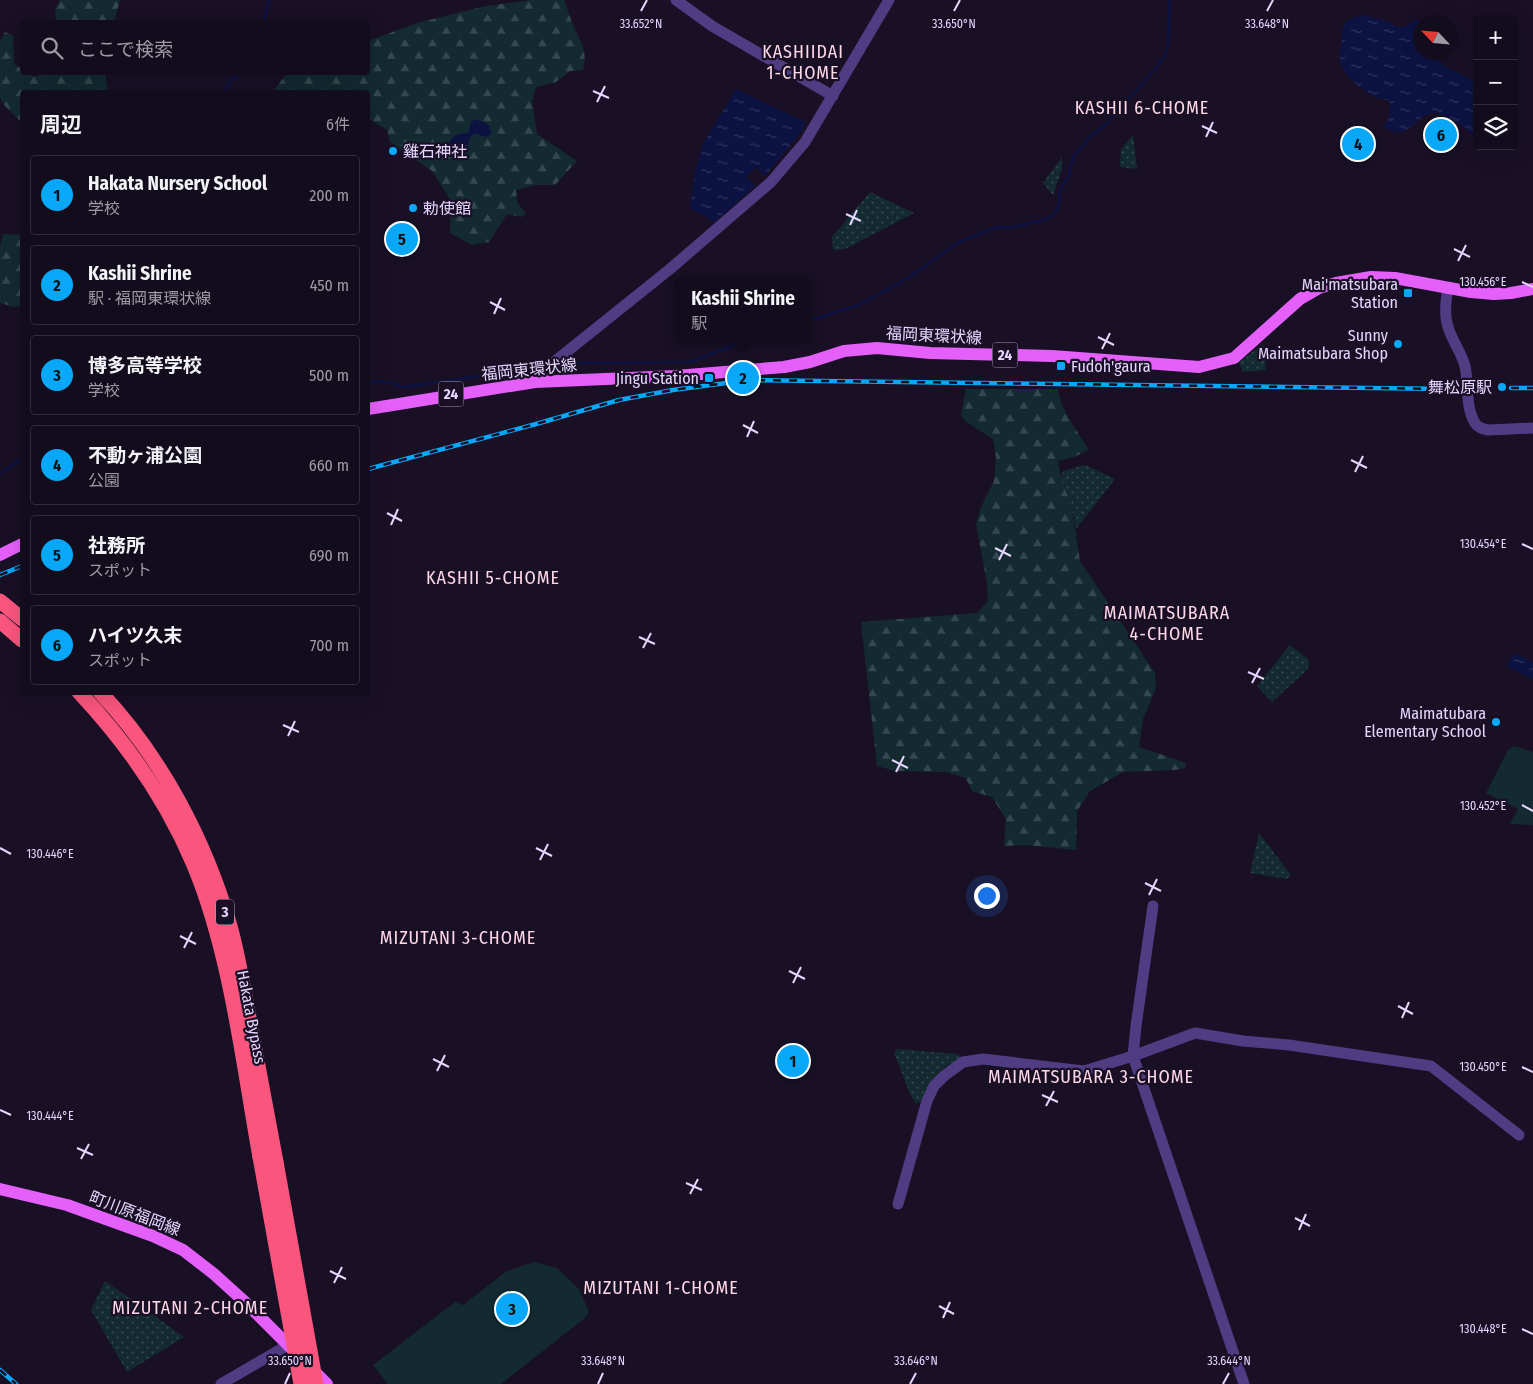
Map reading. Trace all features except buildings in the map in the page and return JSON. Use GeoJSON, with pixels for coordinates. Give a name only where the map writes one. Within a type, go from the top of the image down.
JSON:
{"type":"FeatureCollection","features":[{"type":"Feature","properties":{"kind":"highway"},"geometry":{"type":"LineString","coordinates":[[0,601],[20,617]]}},
{"type":"Feature","properties":{"kind":"highway"},"geometry":{"type":"LineString","coordinates":[[0,621],[20,638]]}},
{"type":"Feature","properties":{"kind":"highway","name":"Hakata Bypass"},"geometry":{"type":"LineString","coordinates":[[82,695],[101,715],[140,765],[169,813],[194,866],[216,931],[231,996],[301,1384]]}},
{"type":"Feature","properties":{"kind":"highway","name":"Hakata Bypass"},"geometry":{"type":"LineString","coordinates":[[103,695],[151,756],[182,806],[207,860],[230,927],[245,993],[316,1384]]}},
{"type":"Feature","properties":{"kind":"main road","name":"福岡東環状線"},"geometry":{"type":"LineString","coordinates":[[370,408],[535,382],[676,376],[784,367],[844,352],[877,348],[930,353],[1052,356],[1199,367],[1234,358],[1300,299],[1319,288],[1336,282],[1371,277],[1395,278],[1494,294],[1533,289]]}},
{"type":"Feature","properties":{"kind":"main road"},"geometry":{"type":"LineString","coordinates":[[0,555],[20,545]]}},
{"type":"Feature","properties":{"kind":"main road","name":"町川原福岡線"},"geometry":{"type":"LineString","coordinates":[[1,1191],[67,1205],[153,1236],[183,1250],[214,1274],[327,1384]]}},
{"type":"Feature","properties":{"kind":"street"},"geometry":{"type":"LineString","coordinates":[[676,0],[712,26],[833,96]]}},
{"type":"Feature","properties":{"kind":"street"},"geometry":{"type":"LineString","coordinates":[[535,382],[549,366],[670,269],[771,182],[805,142],[889,0]]}},
{"type":"Feature","properties":{"kind":"street"},"geometry":{"type":"LineString","coordinates":[[1448,288],[1447,325],[1464,364],[1469,406],[1476,424],[1481,429],[1488,430],[1533,428]]}},
{"type":"Feature","properties":{"kind":"street"},"geometry":{"type":"LineString","coordinates":[[1153,906],[1133,1056],[1244,1384]]}},
{"type":"Feature","properties":{"kind":"street"},"geometry":{"type":"LineString","coordinates":[[898,1204],[927,1101],[934,1086],[963,1062],[983,1059],[1084,1071],[1133,1056],[1195,1033],[1431,1066],[1519,1135]]}},
{"type":"Feature","properties":{"kind":"street"},"geometry":{"type":"LineString","coordinates":[[221,1384],[288,1345]]}},
{"type":"Feature","properties":{"kind":"green space"},"geometry":{"type":"Polygon","coordinates":[[[60,0],[120,0],[115,20],[56,20],[55,10],[60,0]]]}},
{"type":"Feature","properties":{"kind":"green space"},"geometry":{"type":"Polygon","coordinates":[[[530,0],[564,0],[583,47],[585,57],[583,70],[570,71],[556,82],[536,87],[532,101],[537,134],[577,161],[555,185],[534,185],[516,190],[517,202],[526,214],[521,217],[507,214],[489,242],[472,245],[450,233],[451,201],[432,171],[390,142],[387,130],[370,119],[370,90],[274,90],[287,75],[370,75],[370,40],[417,23],[481,7],[530,0]]]}},
{"type":"Feature","properties":{"kind":"green space"},"geometry":{"type":"Polygon","coordinates":[[[5,32],[13,35],[14,64],[20,68],[20,75],[32,75],[35,77],[39,75],[105,75],[108,90],[20,90],[19,120],[3,104],[0,97],[0,41],[5,32]]]}},
{"type":"Feature","properties":{"kind":"green space"},"geometry":{"type":"Polygon","coordinates":[[[1367,130],[1375,148],[1349,159],[1342,139],[1367,130]]]}},
{"type":"Feature","properties":{"kind":"green space"},"geometry":{"type":"Polygon","coordinates":[[[1133,135],[1137,169],[1120,167],[1121,149],[1133,135]]]}},
{"type":"Feature","properties":{"kind":"green space"},"geometry":{"type":"Polygon","coordinates":[[[1062,157],[1062,169],[1053,195],[1043,183],[1062,157]]]}},
{"type":"Feature","properties":{"kind":"green space"},"geometry":{"type":"Polygon","coordinates":[[[870,192],[914,213],[845,249],[833,250],[832,236],[870,192]]]}},
{"type":"Feature","properties":{"kind":"green space"},"geometry":{"type":"Polygon","coordinates":[[[3,234],[20,235],[20,306],[14,307],[0,303],[0,248],[3,234]]]}},
{"type":"Feature","properties":{"kind":"green space"},"geometry":{"type":"Polygon","coordinates":[[[1263,344],[1266,370],[1243,372],[1239,362],[1263,344]]]}},
{"type":"Feature","properties":{"kind":"green space"},"geometry":{"type":"Polygon","coordinates":[[[966,389],[1058,389],[1059,397],[1066,413],[1089,450],[1074,457],[1058,461],[1061,478],[1071,504],[1080,561],[1155,673],[1156,688],[1143,719],[1139,747],[1186,763],[1185,768],[1176,770],[1123,772],[1090,791],[1077,811],[1076,850],[1026,845],[1004,846],[1006,819],[992,797],[972,791],[966,778],[945,772],[895,771],[877,766],[861,622],[977,613],[988,601],[987,583],[976,525],[981,507],[994,481],[996,457],[993,439],[965,421],[961,414],[966,389]]]}},
{"type":"Feature","properties":{"kind":"green space"},"geometry":{"type":"Polygon","coordinates":[[[1085,465],[1115,479],[1076,529],[1071,504],[1061,478],[1063,471],[1085,465]]]}},
{"type":"Feature","properties":{"kind":"green space"},"geometry":{"type":"Polygon","coordinates":[[[1290,645],[1308,659],[1309,664],[1307,670],[1272,702],[1257,686],[1290,645]]]}},
{"type":"Feature","properties":{"kind":"green space"},"geometry":{"type":"Polygon","coordinates":[[[1514,746],[1533,752],[1533,825],[1510,824],[1518,809],[1486,793],[1508,750],[1514,746]]]}},
{"type":"Feature","properties":{"kind":"green space"},"geometry":{"type":"Polygon","coordinates":[[[1259,833],[1291,875],[1287,879],[1250,873],[1259,833]]]}},
{"type":"Feature","properties":{"kind":"green space"},"geometry":{"type":"Polygon","coordinates":[[[897,1049],[958,1054],[960,1057],[940,1072],[924,1101],[916,1103],[911,1096],[894,1053],[897,1049]]]}},
{"type":"Feature","properties":{"kind":"green space"},"geometry":{"type":"Polygon","coordinates":[[[534,1262],[557,1268],[579,1289],[589,1312],[585,1318],[501,1384],[388,1384],[373,1365],[455,1302],[463,1305],[507,1271],[534,1262]]]}},
{"type":"Feature","properties":{"kind":"green space"},"geometry":{"type":"Polygon","coordinates":[[[105,1281],[184,1337],[127,1372],[91,1310],[105,1281]]]}},
{"type":"Feature","properties":{"kind":"water"},"geometry":{"type":"Polygon","coordinates":[[[1362,15],[1390,22],[1396,27],[1413,22],[1413,60],[1438,60],[1444,66],[1473,80],[1473,134],[1450,119],[1434,113],[1424,116],[1405,131],[1397,132],[1383,128],[1389,118],[1390,101],[1375,97],[1360,87],[1349,77],[1340,61],[1342,32],[1346,22],[1362,15]]]}},
{"type":"Feature","properties":{"kind":"water"},"geometry":{"type":"Polygon","coordinates":[[[736,89],[805,122],[802,131],[765,176],[756,167],[746,177],[755,186],[715,222],[690,208],[695,172],[703,144],[736,89]]]}},
{"type":"Feature","properties":{"kind":"water"},"geometry":{"type":"Polygon","coordinates":[[[475,119],[488,124],[492,133],[485,137],[473,134],[470,138],[466,154],[458,157],[450,156],[447,146],[453,137],[458,134],[468,133],[471,122],[475,119]]]}},
{"type":"Feature","properties":{"kind":"water"},"geometry":{"type":"Polygon","coordinates":[[[1514,653],[1533,662],[1533,679],[1507,666],[1514,653]]]}},
{"type":"Feature","properties":{"kind":"waterway"},"geometry":{"type":"LineString","coordinates":[[264,20],[269,0]]}},
{"type":"Feature","properties":{"kind":"waterway"},"geometry":{"type":"LineString","coordinates":[[812,320],[858,305],[870,299],[908,278],[959,242],[997,227],[1014,227],[1046,219],[1053,215],[1059,205],[1059,193],[1069,175],[1073,157],[1090,137],[1108,122],[1165,56],[1168,46],[1170,0]]}},
{"type":"Feature","properties":{"kind":"waterway"},"geometry":{"type":"LineString","coordinates":[[226,90],[232,80],[239,75]]}},
{"type":"Feature","properties":{"kind":"waterway"},"geometry":{"type":"LineString","coordinates":[[558,365],[570,363],[691,362],[737,343]]}},
{"type":"Feature","properties":{"kind":"waterway"},"geometry":{"type":"LineString","coordinates":[[370,383],[382,381],[404,387],[543,367]]}},
{"type":"Feature","properties":{"kind":"waterway"},"geometry":{"type":"LineString","coordinates":[[0,473],[20,460]]}},
{"type":"Feature","properties":{"kind":"railway"},"geometry":{"type":"LineString","coordinates":[[370,468],[619,400],[673,390],[749,380],[1450,389]]}},
{"type":"Feature","properties":{"kind":"railway"},"geometry":{"type":"LineString","coordinates":[[1511,388],[1533,388]]}},
{"type":"Feature","properties":{"kind":"railway"},"geometry":{"type":"LineString","coordinates":[[0,575],[20,567]]}},
{"type":"Feature","properties":{"kind":"railway"},"geometry":{"type":"LineString","coordinates":[[0,1370],[16,1384]]}},
{"type":"Feature","properties":{"kind":"place","name":"ハイツ久末"},"geometry":{"type":"Point","coordinates":[1441,135]}},
{"type":"Feature","properties":{"kind":"place","name":"不動ヶ浦公園"},"geometry":{"type":"Point","coordinates":[1358,144]}},
{"type":"Feature","properties":{"kind":"place","name":"雞石神社"},"geometry":{"type":"Point","coordinates":[393,151]}},
{"type":"Feature","properties":{"kind":"place","name":"勅使館"},"geometry":{"type":"Point","coordinates":[413,208]}},
{"type":"Feature","properties":{"kind":"place","name":"社務所"},"geometry":{"type":"Point","coordinates":[402,239]}},
{"type":"Feature","properties":{"kind":"place","name":"Mai'matsubara Station"},"geometry":{"type":"Point","coordinates":[1408,293]}},
{"type":"Feature","properties":{"kind":"place","name":"Sunny Maimatsubara Shop"},"geometry":{"type":"Point","coordinates":[1398,344]}},
{"type":"Feature","properties":{"kind":"place","name":"Fudoh'gaura"},"geometry":{"type":"Point","coordinates":[1061,366]}},
{"type":"Feature","properties":{"kind":"place","name":"Jingu Station"},"geometry":{"type":"Point","coordinates":[709,378]}},
{"type":"Feature","properties":{"kind":"place","name":"Kashii Shrine"},"geometry":{"type":"Point","coordinates":[743,378]}},
{"type":"Feature","properties":{"kind":"place","name":"舞松原駅"},"geometry":{"type":"Point","coordinates":[1502,387]}},
{"type":"Feature","properties":{"kind":"place","name":"Maimatubara Elementary School"},"geometry":{"type":"Point","coordinates":[1496,722]}},
{"type":"Feature","properties":{"kind":"place","name":"Hakata Nursery School"},"geometry":{"type":"Point","coordinates":[793,1061]}},
{"type":"Feature","properties":{"kind":"place","name":"博多高等学校"},"geometry":{"type":"Point","coordinates":[512,1309]}},
{"type":"Feature","properties":{"kind":"district","name":"KASHIIDAI 1-CHOME"},"geometry":{"type":"Point","coordinates":[803,62]}},
{"type":"Feature","properties":{"kind":"district","name":"KASHII 6-CHOME"},"geometry":{"type":"Point","coordinates":[1142,108]}},
{"type":"Feature","properties":{"kind":"district","name":"KASHII 5-CHOME"},"geometry":{"type":"Point","coordinates":[493,578]}},
{"type":"Feature","properties":{"kind":"district","name":"MAIMATSUBARA 4-CHOME"},"geometry":{"type":"Point","coordinates":[1167,623]}},
{"type":"Feature","properties":{"kind":"district","name":"MIZUTANI 3-CHOME"},"geometry":{"type":"Point","coordinates":[458,938]}},
{"type":"Feature","properties":{"kind":"district","name":"MAIMATSUBARA 3-CHOME"},"geometry":{"type":"Point","coordinates":[1091,1077]}},
{"type":"Feature","properties":{"kind":"district","name":"MIZUTANI 1-CHOME"},"geometry":{"type":"Point","coordinates":[661,1288]}},
{"type":"Feature","properties":{"kind":"district","name":"MIZUTANI 2-CHOME"},"geometry":{"type":"Point","coordinates":[190,1308]}}]}
